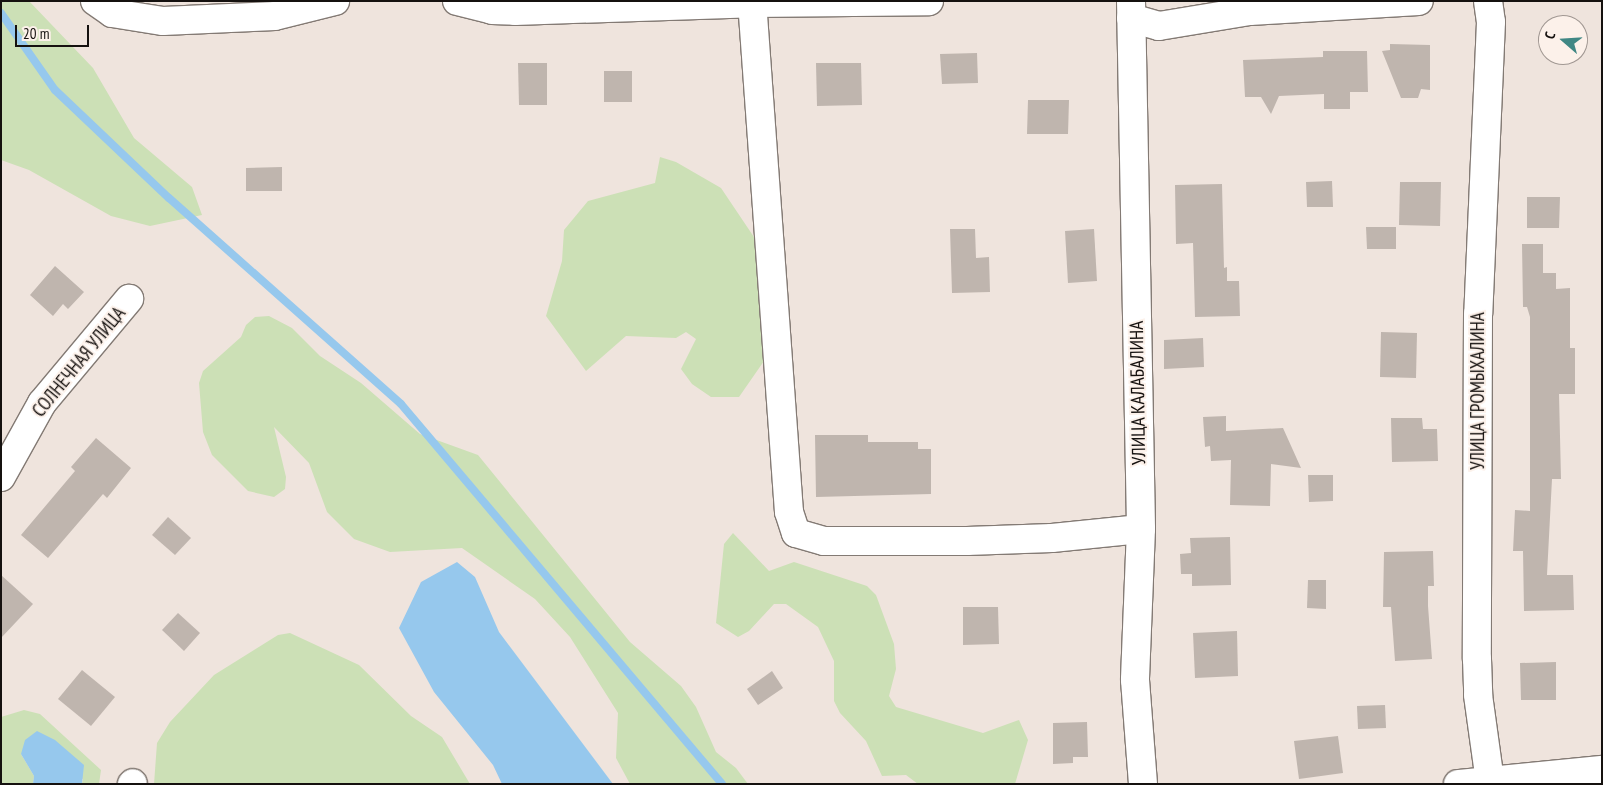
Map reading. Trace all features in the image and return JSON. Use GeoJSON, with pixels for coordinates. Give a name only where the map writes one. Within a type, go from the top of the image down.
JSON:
{"type":"FeatureCollection","features":[{"type":"Feature","properties":{"kind":"street"},"geometry":{"type":"LineString","coordinates":[[95,1],[112,13],[163,21],[275,16],[334,1]]}},
{"type":"Feature","properties":{"kind":"street"},"geometry":{"type":"LineString","coordinates":[[457,1],[492,10],[515,11],[752,2],[928,1]]}},
{"type":"Feature","properties":{"kind":"street"},"geometry":{"type":"LineString","coordinates":[[1131,10],[1159,26],[1250,11],[1419,1]]}},
{"type":"Feature","properties":{"kind":"street","name":"УЛИЦА ГРОМЫХАЛИНА"},"geometry":{"type":"LineString","coordinates":[[1488,1],[1492,22],[1478,314],[1477,659],[1479,708],[1490,781]]}},
{"type":"Feature","properties":{"kind":"street"},"geometry":{"type":"LineString","coordinates":[[752,2],[789,512],[796,533],[824,541],[967,541],[1052,538],[1140,529]]}},
{"type":"Feature","properties":{"kind":"street","name":"УЛИЦА КАЛАБАЛИНА"},"geometry":{"type":"LineString","coordinates":[[1131,10],[1140,529],[1135,680],[1143,784]]}},
{"type":"Feature","properties":{"kind":"street","name":"СОЛНЕЧНАЯ УЛИЦА"},"geometry":{"type":"LineString","coordinates":[[1,477],[42,403],[129,299]]}},
{"type":"Feature","properties":{"kind":"street"},"geometry":{"type":"LineString","coordinates":[[1458,784],[1602,770]]}},
{"type":"Feature","properties":{"kind":"green space"},"geometry":{"type":"Polygon","coordinates":[[[1,1],[29,1],[93,68],[134,138],[192,187],[202,215],[150,226],[111,216],[29,170],[1,160],[1,1]]]}},
{"type":"Feature","properties":{"kind":"green space"},"geometry":{"type":"Polygon","coordinates":[[[660,157],[676,162],[721,188],[760,246],[766,358],[739,397],[711,397],[692,384],[681,369],[696,339],[686,332],[676,338],[626,336],[586,371],[546,316],[562,261],[564,230],[588,201],[655,183],[660,157]]]}},
{"type":"Feature","properties":{"kind":"green space"},"geometry":{"type":"Polygon","coordinates":[[[269,316],[292,328],[320,356],[361,383],[420,434],[478,455],[630,642],[681,686],[696,707],[716,752],[736,768],[748,784],[630,784],[616,758],[618,713],[570,637],[535,599],[462,548],[390,552],[354,539],[327,512],[309,463],[274,427],[286,477],[285,489],[274,497],[248,491],[212,455],[203,432],[199,383],[203,371],[241,337],[246,325],[255,317],[269,316]]]}},
{"type":"Feature","properties":{"kind":"green space"},"geometry":{"type":"Polygon","coordinates":[[[733,533],[769,571],[794,562],[867,586],[876,595],[894,644],[896,669],[889,696],[896,707],[983,733],[1019,720],[1028,740],[1015,784],[918,784],[906,775],[882,776],[866,741],[840,713],[834,701],[834,661],[818,627],[786,604],[774,604],[749,631],[738,637],[716,623],[724,544],[733,533]]]}},
{"type":"Feature","properties":{"kind":"green space"},"geometry":{"type":"Polygon","coordinates":[[[290,633],[359,665],[411,716],[442,737],[470,784],[154,784],[157,743],[170,722],[214,675],[278,635],[290,633]]]}},
{"type":"Feature","properties":{"kind":"green space"},"geometry":{"type":"Polygon","coordinates":[[[24,710],[40,714],[101,770],[99,784],[82,784],[83,779],[21,754],[34,776],[33,784],[1,784],[1,717],[24,710]]]}},
{"type":"Feature","properties":{"kind":"water"},"geometry":{"type":"Polygon","coordinates":[[[457,562],[475,577],[499,632],[613,784],[502,784],[493,765],[434,692],[399,628],[421,582],[457,562]]]}},
{"type":"Feature","properties":{"kind":"water"},"geometry":{"type":"Polygon","coordinates":[[[37,731],[55,740],[84,765],[82,784],[33,784],[34,776],[21,754],[25,740],[37,731]]]}},
{"type":"Feature","properties":{"kind":"building"},"geometry":{"type":"Polygon","coordinates":[[[1390,44],[1430,45],[1430,90],[1421,89],[1418,98],[1401,98],[1382,51],[1390,50],[1390,44]]]}},
{"type":"Feature","properties":{"kind":"building"},"geometry":{"type":"Polygon","coordinates":[[[1323,51],[1367,51],[1368,92],[1350,92],[1350,109],[1324,109],[1324,94],[1279,96],[1271,114],[1261,97],[1245,97],[1243,60],[1323,57],[1323,51]]]}},
{"type":"Feature","properties":{"kind":"building"},"geometry":{"type":"Polygon","coordinates":[[[977,53],[978,83],[942,84],[940,54],[977,53]]]}},
{"type":"Feature","properties":{"kind":"building"},"geometry":{"type":"Polygon","coordinates":[[[518,63],[547,63],[547,105],[519,105],[518,63]]]}},
{"type":"Feature","properties":{"kind":"building"},"geometry":{"type":"Polygon","coordinates":[[[816,63],[861,63],[862,105],[817,106],[816,63]]]}},
{"type":"Feature","properties":{"kind":"building"},"geometry":{"type":"Polygon","coordinates":[[[604,71],[632,71],[632,102],[604,102],[604,71]]]}},
{"type":"Feature","properties":{"kind":"building"},"geometry":{"type":"Polygon","coordinates":[[[1028,100],[1069,100],[1068,134],[1027,134],[1028,100]]]}},
{"type":"Feature","properties":{"kind":"building"},"geometry":{"type":"Polygon","coordinates":[[[282,167],[282,191],[246,191],[246,168],[282,167]]]}},
{"type":"Feature","properties":{"kind":"building"},"geometry":{"type":"Polygon","coordinates":[[[1332,181],[1333,207],[1307,207],[1306,182],[1332,181]]]}},
{"type":"Feature","properties":{"kind":"building"},"geometry":{"type":"Polygon","coordinates":[[[1400,182],[1441,182],[1440,226],[1399,225],[1400,182]]]}},
{"type":"Feature","properties":{"kind":"building"},"geometry":{"type":"Polygon","coordinates":[[[1222,184],[1224,268],[1227,267],[1227,281],[1239,281],[1240,316],[1195,317],[1193,243],[1176,244],[1175,185],[1222,184]]]}},
{"type":"Feature","properties":{"kind":"building"},"geometry":{"type":"Polygon","coordinates":[[[1527,197],[1560,197],[1559,228],[1527,228],[1527,197]]]}},
{"type":"Feature","properties":{"kind":"building"},"geometry":{"type":"Polygon","coordinates":[[[1366,227],[1396,227],[1396,249],[1367,249],[1366,227]]]}},
{"type":"Feature","properties":{"kind":"building"},"geometry":{"type":"Polygon","coordinates":[[[950,229],[975,229],[976,258],[989,257],[990,292],[952,293],[950,229]]]}},
{"type":"Feature","properties":{"kind":"building"},"geometry":{"type":"Polygon","coordinates":[[[1094,229],[1097,281],[1068,283],[1065,231],[1094,229]]]}},
{"type":"Feature","properties":{"kind":"building"},"geometry":{"type":"Polygon","coordinates":[[[1522,244],[1543,244],[1543,273],[1556,273],[1556,289],[1570,288],[1570,348],[1575,348],[1575,394],[1559,394],[1561,479],[1552,479],[1547,575],[1573,575],[1574,610],[1524,611],[1523,551],[1513,551],[1515,510],[1530,511],[1530,317],[1527,307],[1523,307],[1522,244]]]}},
{"type":"Feature","properties":{"kind":"building"},"geometry":{"type":"Polygon","coordinates":[[[55,266],[84,292],[68,309],[63,304],[53,316],[30,295],[55,266]]]}},
{"type":"Feature","properties":{"kind":"building"},"geometry":{"type":"Polygon","coordinates":[[[1381,332],[1417,333],[1416,378],[1380,377],[1381,332]]]}},
{"type":"Feature","properties":{"kind":"building"},"geometry":{"type":"Polygon","coordinates":[[[1203,338],[1204,367],[1164,369],[1164,340],[1203,338]]]}},
{"type":"Feature","properties":{"kind":"building"},"geometry":{"type":"Polygon","coordinates":[[[1226,416],[1226,431],[1283,428],[1301,468],[1271,464],[1270,506],[1230,505],[1231,460],[1211,461],[1210,446],[1205,447],[1203,417],[1226,416]]]}},
{"type":"Feature","properties":{"kind":"building"},"geometry":{"type":"Polygon","coordinates":[[[1391,418],[1422,418],[1423,429],[1437,429],[1438,461],[1392,462],[1391,418]]]}},
{"type":"Feature","properties":{"kind":"building"},"geometry":{"type":"Polygon","coordinates":[[[815,435],[868,435],[868,442],[918,442],[918,449],[931,449],[931,494],[816,497],[815,435]]]}},
{"type":"Feature","properties":{"kind":"building"},"geometry":{"type":"Polygon","coordinates":[[[96,438],[131,468],[107,498],[103,494],[48,558],[21,535],[75,471],[71,467],[96,438]]]}},
{"type":"Feature","properties":{"kind":"building"},"geometry":{"type":"Polygon","coordinates":[[[1308,475],[1333,475],[1333,501],[1309,502],[1308,475]]]}},
{"type":"Feature","properties":{"kind":"building"},"geometry":{"type":"Polygon","coordinates":[[[168,517],[191,538],[175,555],[152,535],[168,517]]]}},
{"type":"Feature","properties":{"kind":"building"},"geometry":{"type":"Polygon","coordinates":[[[1230,537],[1231,585],[1192,586],[1192,574],[1181,574],[1180,554],[1191,553],[1190,538],[1230,537]]]}},
{"type":"Feature","properties":{"kind":"building"},"geometry":{"type":"Polygon","coordinates":[[[1433,551],[1434,586],[1428,586],[1432,659],[1395,661],[1391,607],[1383,607],[1384,552],[1433,551]]]}},
{"type":"Feature","properties":{"kind":"building"},"geometry":{"type":"Polygon","coordinates":[[[1,575],[33,604],[1,638],[1,575]]]}},
{"type":"Feature","properties":{"kind":"building"},"geometry":{"type":"Polygon","coordinates":[[[1308,580],[1326,580],[1326,609],[1307,608],[1308,580]]]}},
{"type":"Feature","properties":{"kind":"building"},"geometry":{"type":"Polygon","coordinates":[[[963,607],[998,607],[999,644],[963,645],[963,607]]]}},
{"type":"Feature","properties":{"kind":"building"},"geometry":{"type":"Polygon","coordinates":[[[178,613],[200,633],[184,651],[162,630],[178,613]]]}},
{"type":"Feature","properties":{"kind":"building"},"geometry":{"type":"Polygon","coordinates":[[[1237,631],[1238,676],[1195,678],[1193,633],[1237,631]]]}},
{"type":"Feature","properties":{"kind":"building"},"geometry":{"type":"Polygon","coordinates":[[[1556,662],[1556,700],[1521,700],[1520,663],[1556,662]]]}},
{"type":"Feature","properties":{"kind":"building"},"geometry":{"type":"Polygon","coordinates":[[[82,670],[115,697],[91,726],[58,699],[82,670]]]}},
{"type":"Feature","properties":{"kind":"building"},"geometry":{"type":"Polygon","coordinates":[[[772,671],[783,688],[758,705],[747,689],[772,671]]]}},
{"type":"Feature","properties":{"kind":"building"},"geometry":{"type":"Polygon","coordinates":[[[1385,705],[1386,728],[1358,729],[1357,706],[1385,705]]]}},
{"type":"Feature","properties":{"kind":"building"},"geometry":{"type":"Polygon","coordinates":[[[1087,722],[1088,757],[1073,757],[1073,763],[1053,764],[1053,723],[1087,722]]]}},
{"type":"Feature","properties":{"kind":"building"},"geometry":{"type":"Polygon","coordinates":[[[1338,736],[1343,773],[1299,779],[1294,741],[1338,736]]]}},
{"type":"Feature","properties":{"kind":"waterway"},"geometry":{"type":"LineString","coordinates":[[1,13],[55,90],[169,198],[401,404],[722,784]]}}]}
